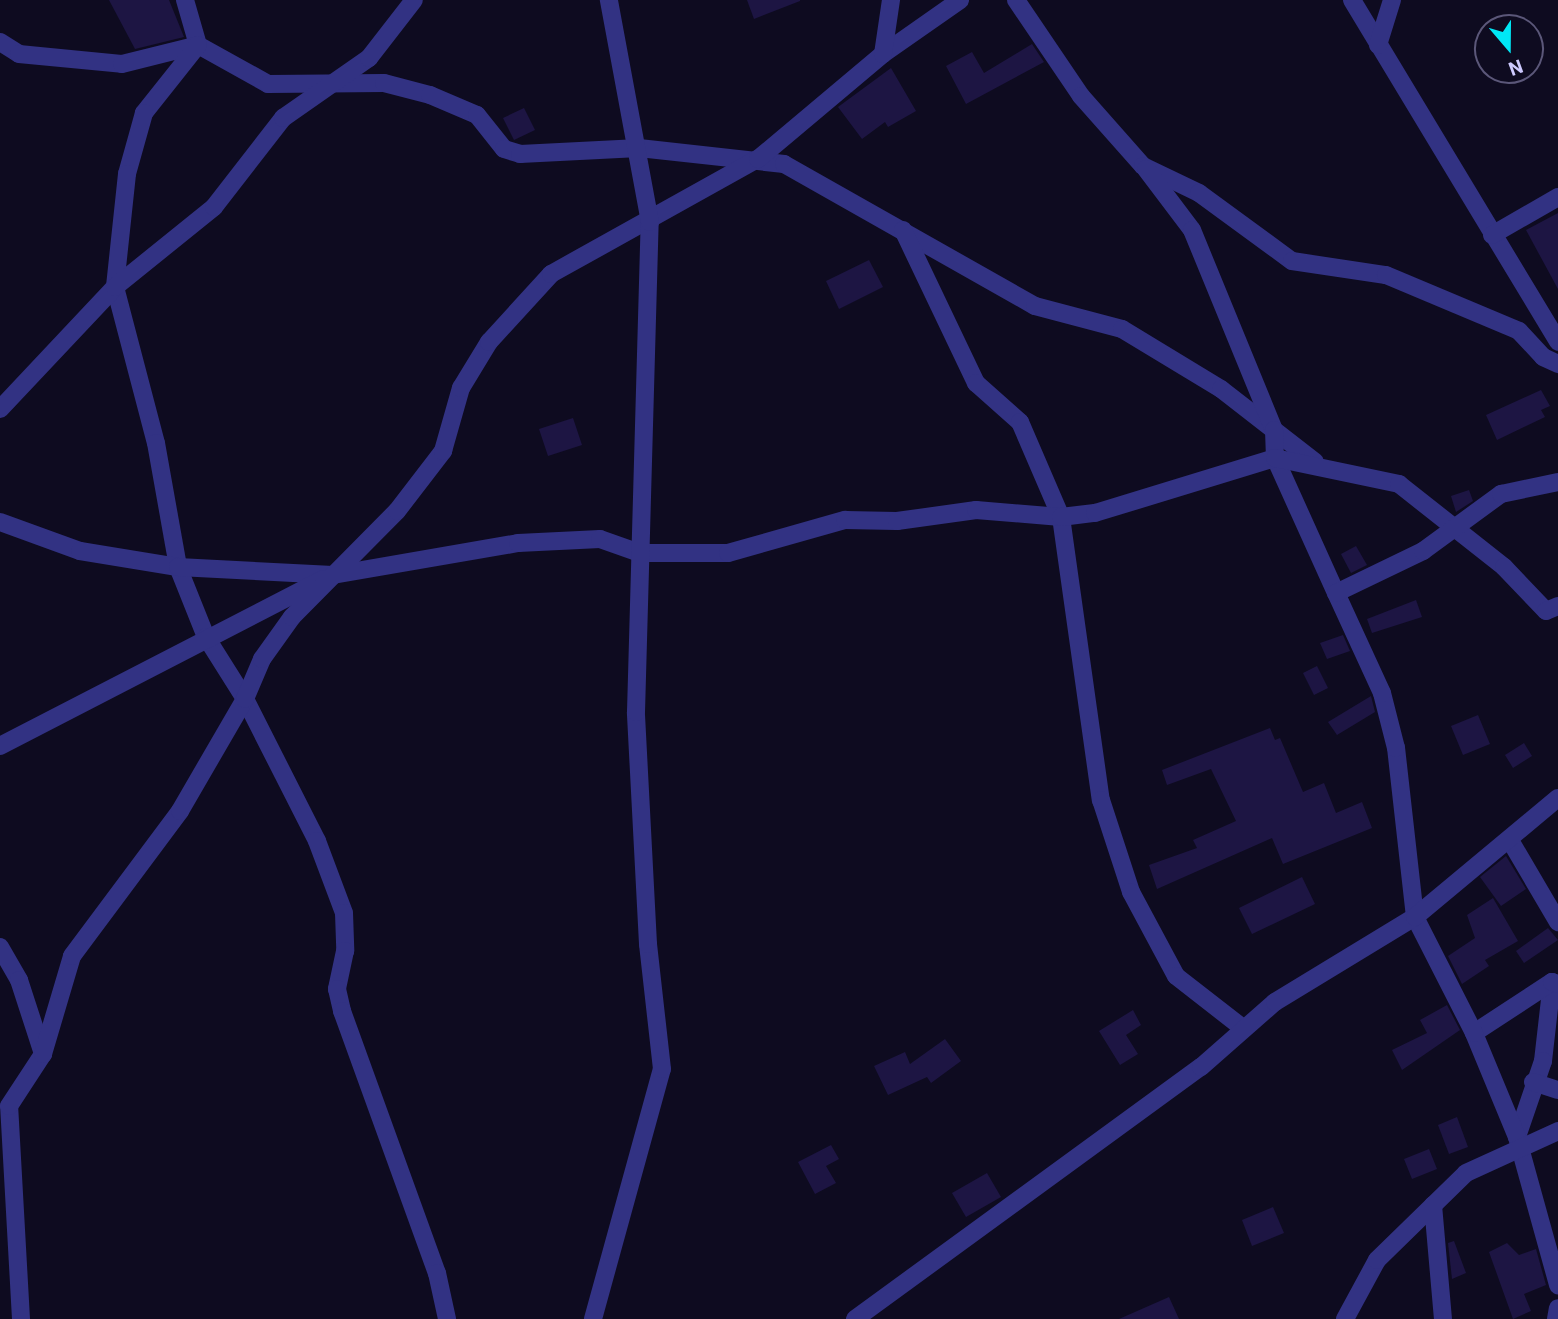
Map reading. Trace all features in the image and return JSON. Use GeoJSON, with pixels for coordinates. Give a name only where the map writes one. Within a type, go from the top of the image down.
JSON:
{"type":"FeatureCollection","features":[{"type":"Feature","properties":{"kind":"street"},"geometry":{"type":"LineString","coordinates":[[186,0],[198,45]]}},
{"type":"Feature","properties":{"kind":"street"},"geometry":{"type":"LineString","coordinates":[[0,409],[116,287],[214,207],[283,118],[330,88],[369,58],[414,0]]}},
{"type":"Feature","properties":{"kind":"street"},"geometry":{"type":"LineString","coordinates":[[593,1319],[662,1069],[648,944],[636,712],[650,222],[639,149],[608,0]]}},
{"type":"Feature","properties":{"kind":"street"},"geometry":{"type":"LineString","coordinates":[[883,54],[891,0]]}},
{"type":"Feature","properties":{"kind":"street"},"geometry":{"type":"LineString","coordinates":[[21,1319],[9,1106],[43,1054],[72,956],[180,811],[245,699],[262,659],[333,575],[397,511],[443,451],[461,388],[489,342],[551,274],[650,222],[753,163],[883,54],[960,0]]}},
{"type":"Feature","properties":{"kind":"street"},"geometry":{"type":"LineString","coordinates":[[1016,0],[1081,96],[1143,166],[1192,230],[1274,430],[1275,458],[1382,693],[1396,748],[1415,917],[1474,1033],[1520,1144],[1558,1285]]}},
{"type":"Feature","properties":{"kind":"street"},"geometry":{"type":"LineString","coordinates":[[1352,0],[1558,342]]}},
{"type":"Feature","properties":{"kind":"street"},"geometry":{"type":"LineString","coordinates":[[1378,44],[1392,0]]}},
{"type":"Feature","properties":{"kind":"street"},"geometry":{"type":"LineString","coordinates":[[0,42],[19,54],[122,64],[198,45],[268,84],[330,88],[384,83],[430,95],[477,115],[505,149],[520,154],[639,149],[753,163],[784,164],[1035,306],[1122,329],[1221,389],[1330,470]]}},
{"type":"Feature","properties":{"kind":"street"},"geometry":{"type":"LineString","coordinates":[[198,45],[144,113],[127,174],[116,287],[156,443],[178,568],[206,637],[245,699],[317,841],[344,913],[345,951],[337,989],[342,1011],[437,1273],[447,1319]]}},
{"type":"Feature","properties":{"kind":"street"},"geometry":{"type":"LineString","coordinates":[[1143,166],[1199,193],[1292,261],[1386,275],[1519,331],[1543,357],[1558,364]]}},
{"type":"Feature","properties":{"kind":"street"},"geometry":{"type":"LineString","coordinates":[[1492,235],[1558,197]]}},
{"type":"Feature","properties":{"kind":"street"},"geometry":{"type":"LineString","coordinates":[[903,230],[976,383],[1020,422],[1061,517],[1101,800],[1131,892],[1176,976],[1244,1029]]}},
{"type":"Feature","properties":{"kind":"street"},"geometry":{"type":"LineString","coordinates":[[0,522],[80,551],[178,568],[333,575],[518,543],[600,539],[640,552],[728,554],[845,520],[897,521],[976,509],[1061,517],[1095,513],[1275,458],[1399,484],[1504,567],[1546,611],[1558,606]]}},
{"type":"Feature","properties":{"kind":"street"},"geometry":{"type":"LineString","coordinates":[[1336,593],[1456,531],[1501,494],[1558,482]]}},
{"type":"Feature","properties":{"kind":"street"},"geometry":{"type":"LineString","coordinates":[[0,746],[206,637],[333,575]]}},
{"type":"Feature","properties":{"kind":"street"},"geometry":{"type":"LineString","coordinates":[[855,1319],[1201,1067],[1275,1002],[1415,917],[1511,842],[1558,798]]}},
{"type":"Feature","properties":{"kind":"street"},"geometry":{"type":"LineString","coordinates":[[1511,842],[1558,922]]}},
{"type":"Feature","properties":{"kind":"street"},"geometry":{"type":"LineString","coordinates":[[0,947],[19,980],[43,1054]]}},
{"type":"Feature","properties":{"kind":"street"},"geometry":{"type":"LineString","coordinates":[[1474,1033],[1555,983]]}},
{"type":"Feature","properties":{"kind":"street"},"geometry":{"type":"LineString","coordinates":[[1520,1144],[1533,1082],[1543,1061],[1555,983]]}},
{"type":"Feature","properties":{"kind":"street"},"geometry":{"type":"LineString","coordinates":[[1533,1082],[1558,1090]]}},
{"type":"Feature","properties":{"kind":"street"},"geometry":{"type":"LineString","coordinates":[[1345,1319],[1377,1260],[1466,1173],[1520,1144],[1558,1131]]}},
{"type":"Feature","properties":{"kind":"street"},"geometry":{"type":"LineString","coordinates":[[1433,1205],[1443,1319]]}},
{"type":"Feature","properties":{"kind":"street"},"geometry":{"type":"LineString","coordinates":[[1556,1319],[1558,1308]]}},
{"type":"Feature","properties":{"kind":"building"},"geometry":{"type":"Polygon","coordinates":[[[109,0],[169,0],[184,37],[135,49],[109,0]]]}},
{"type":"Feature","properties":{"kind":"building"},"geometry":{"type":"Polygon","coordinates":[[[747,0],[800,0],[800,1],[754,19],[747,0]]]}},
{"type":"Feature","properties":{"kind":"building"},"geometry":{"type":"Polygon","coordinates":[[[1032,44],[1044,62],[966,104],[946,66],[972,52],[984,73],[1032,44]]]}},
{"type":"Feature","properties":{"kind":"building"},"geometry":{"type":"Polygon","coordinates":[[[891,68],[916,111],[888,127],[885,122],[862,139],[838,107],[891,68]]]}},
{"type":"Feature","properties":{"kind":"building"},"geometry":{"type":"Polygon","coordinates":[[[524,108],[535,130],[514,140],[503,118],[524,108]]]}},
{"type":"Feature","properties":{"kind":"building"},"geometry":{"type":"Polygon","coordinates":[[[1558,213],[1558,289],[1526,230],[1558,213]]]}},
{"type":"Feature","properties":{"kind":"building"},"geometry":{"type":"Polygon","coordinates":[[[869,260],[883,287],[839,309],[826,281],[869,260]]]}},
{"type":"Feature","properties":{"kind":"building"},"geometry":{"type":"Polygon","coordinates":[[[1541,390],[1550,406],[1541,410],[1545,417],[1497,440],[1486,415],[1541,390]]]}},
{"type":"Feature","properties":{"kind":"building"},"geometry":{"type":"Polygon","coordinates":[[[573,418],[582,445],[548,456],[539,429],[573,418]]]}},
{"type":"Feature","properties":{"kind":"building"},"geometry":{"type":"Polygon","coordinates":[[[1469,490],[1473,501],[1456,512],[1451,496],[1469,490]]]}},
{"type":"Feature","properties":{"kind":"building"},"geometry":{"type":"Polygon","coordinates":[[[1356,546],[1367,565],[1351,573],[1341,554],[1356,546]]]}},
{"type":"Feature","properties":{"kind":"building"},"geometry":{"type":"Polygon","coordinates":[[[1416,600],[1422,617],[1372,633],[1367,619],[1416,600]]]}},
{"type":"Feature","properties":{"kind":"building"},"geometry":{"type":"Polygon","coordinates":[[[1343,635],[1350,651],[1327,659],[1320,643],[1343,635]]]}},
{"type":"Feature","properties":{"kind":"building"},"geometry":{"type":"Polygon","coordinates":[[[1317,666],[1328,688],[1314,695],[1303,673],[1317,666]]]}},
{"type":"Feature","properties":{"kind":"building"},"geometry":{"type":"Polygon","coordinates":[[[1371,696],[1375,712],[1337,735],[1328,722],[1371,696]]]}},
{"type":"Feature","properties":{"kind":"building"},"geometry":{"type":"Polygon","coordinates":[[[1478,715],[1490,744],[1463,755],[1451,726],[1478,715]]]}},
{"type":"Feature","properties":{"kind":"building"},"geometry":{"type":"Polygon","coordinates":[[[1270,728],[1275,740],[1280,738],[1303,792],[1324,783],[1336,813],[1362,802],[1372,828],[1283,864],[1272,838],[1157,889],[1149,865],[1197,848],[1193,840],[1236,821],[1211,769],[1167,785],[1162,770],[1270,728]]]}},
{"type":"Feature","properties":{"kind":"building"},"geometry":{"type":"Polygon","coordinates":[[[1524,743],[1532,756],[1513,768],[1505,755],[1524,743]]]}},
{"type":"Feature","properties":{"kind":"building"},"geometry":{"type":"Polygon","coordinates":[[[1506,856],[1526,889],[1501,906],[1480,877],[1506,856]]]}},
{"type":"Feature","properties":{"kind":"building"},"geometry":{"type":"Polygon","coordinates":[[[1302,877],[1315,904],[1252,934],[1239,908],[1302,877]]]}},
{"type":"Feature","properties":{"kind":"building"},"geometry":{"type":"Polygon","coordinates":[[[1493,898],[1518,941],[1485,960],[1489,966],[1462,984],[1448,956],[1475,938],[1467,915],[1493,898]]]}},
{"type":"Feature","properties":{"kind":"building"},"geometry":{"type":"Polygon","coordinates":[[[1548,928],[1558,940],[1524,963],[1516,951],[1548,928]]]}},
{"type":"Feature","properties":{"kind":"building"},"geometry":{"type":"Polygon","coordinates":[[[1447,1005],[1460,1030],[1402,1070],[1392,1050],[1427,1033],[1420,1020],[1447,1005]]]}},
{"type":"Feature","properties":{"kind":"building"},"geometry":{"type":"Polygon","coordinates":[[[1133,1010],[1141,1025],[1126,1035],[1138,1054],[1120,1065],[1099,1031],[1133,1010]]]}},
{"type":"Feature","properties":{"kind":"building"},"geometry":{"type":"Polygon","coordinates":[[[945,1039],[961,1061],[931,1083],[927,1077],[888,1095],[874,1066],[905,1052],[910,1064],[945,1039]]]}},
{"type":"Feature","properties":{"kind":"building"},"geometry":{"type":"Polygon","coordinates":[[[1457,1117],[1468,1147],[1449,1154],[1438,1125],[1457,1117]]]}},
{"type":"Feature","properties":{"kind":"building"},"geometry":{"type":"Polygon","coordinates":[[[831,1145],[839,1159],[826,1166],[836,1183],[815,1194],[798,1162],[831,1145]]]}},
{"type":"Feature","properties":{"kind":"building"},"geometry":{"type":"Polygon","coordinates":[[[1429,1149],[1437,1169],[1412,1179],[1404,1159],[1429,1149]]]}},
{"type":"Feature","properties":{"kind":"building"},"geometry":{"type":"Polygon","coordinates":[[[987,1173],[1001,1197],[966,1217],[952,1193],[987,1173]]]}},
{"type":"Feature","properties":{"kind":"building"},"geometry":{"type":"Polygon","coordinates":[[[1273,1207],[1284,1233],[1252,1246],[1242,1220],[1273,1207]]]}},
{"type":"Feature","properties":{"kind":"building"},"geometry":{"type":"Polygon","coordinates":[[[1454,1241],[1466,1273],[1452,1279],[1448,1243],[1454,1241]]]}},
{"type":"Feature","properties":{"kind":"building"},"geometry":{"type":"Polygon","coordinates":[[[1507,1243],[1519,1255],[1536,1249],[1546,1285],[1524,1294],[1531,1311],[1513,1319],[1489,1252],[1507,1243]]]}},
{"type":"Feature","properties":{"kind":"building"},"geometry":{"type":"Polygon","coordinates":[[[1169,1297],[1179,1319],[1119,1319],[1169,1297]]]}}]}
